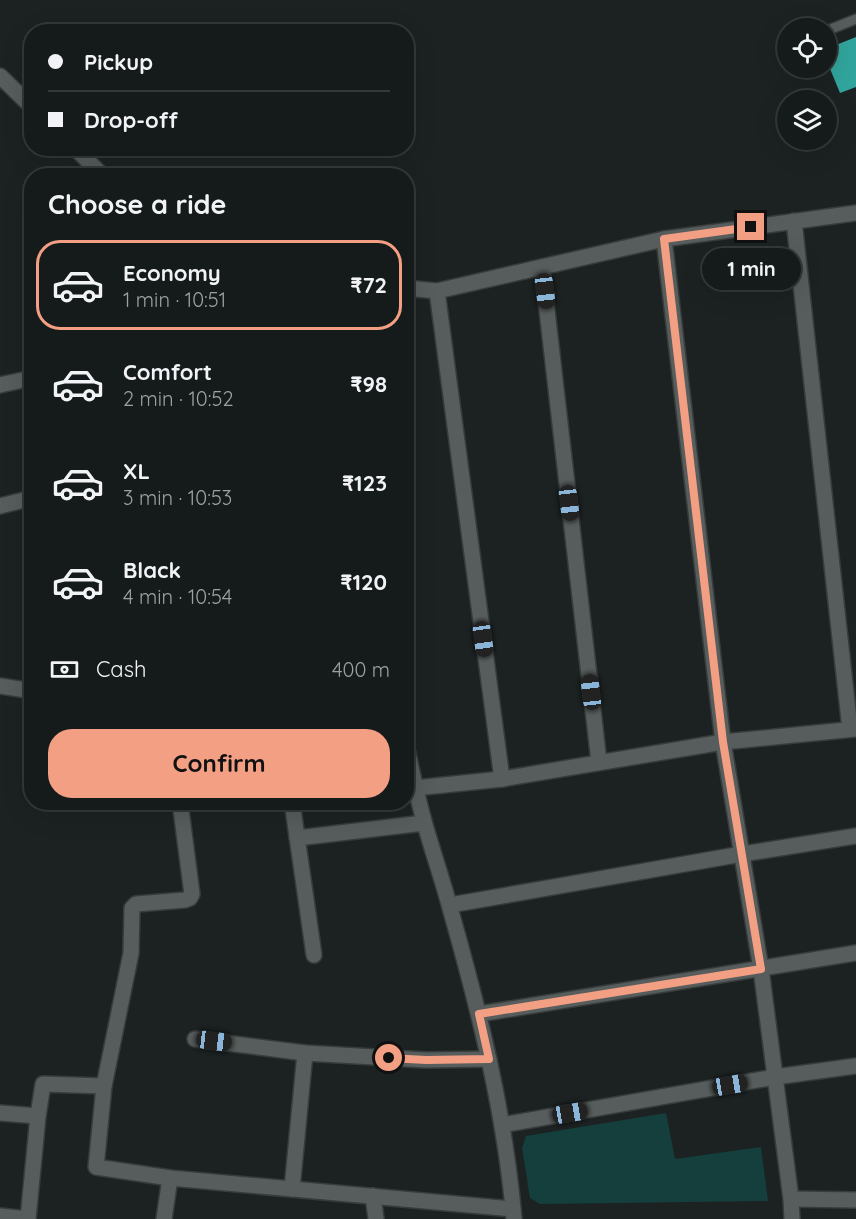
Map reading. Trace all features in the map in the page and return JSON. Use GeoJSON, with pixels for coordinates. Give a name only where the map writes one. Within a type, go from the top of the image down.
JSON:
{"type":"FeatureCollection","features":[{"type":"Feature","properties":{"kind":"street"},"geometry":{"type":"LineString","coordinates":[[0,76],[24,99]]}},
{"type":"Feature","properties":{"kind":"street"},"geometry":{"type":"LineString","coordinates":[[83,156],[95,168]]}},
{"type":"Feature","properties":{"kind":"street"},"geometry":{"type":"LineString","coordinates":[[414,289],[437,291],[664,239],[856,213]]}},
{"type":"Feature","properties":{"kind":"street"},"geometry":{"type":"LineString","coordinates":[[415,788],[502,779],[723,742],[853,729],[794,221]]}},
{"type":"Feature","properties":{"kind":"street"},"geometry":{"type":"LineString","coordinates":[[664,239],[723,742],[761,969],[792,1219]]}},
{"type":"Feature","properties":{"kind":"street"},"geometry":{"type":"LineString","coordinates":[[542,267],[599,762]]}},
{"type":"Feature","properties":{"kind":"street"},"geometry":{"type":"LineString","coordinates":[[437,291],[502,779]]}},
{"type":"Feature","properties":{"kind":"street"},"geometry":{"type":"LineString","coordinates":[[0,385],[24,380]]}},
{"type":"Feature","properties":{"kind":"street"},"geometry":{"type":"LineString","coordinates":[[0,506],[24,500]]}},
{"type":"Feature","properties":{"kind":"street"},"geometry":{"type":"LineString","coordinates":[[0,686],[24,690]]}},
{"type":"Feature","properties":{"kind":"street"},"geometry":{"type":"LineString","coordinates":[[181,810],[192,894],[185,900],[135,904],[132,908],[131,953],[104,1086],[96,1167],[170,1178],[373,1196],[513,1214],[502,1125],[479,1014],[414,783]]}},
{"type":"Feature","properties":{"kind":"street"},"geometry":{"type":"LineString","coordinates":[[293,810],[314,955]]}},
{"type":"Feature","properties":{"kind":"street"},"geometry":{"type":"LineString","coordinates":[[297,838],[424,823]]}},
{"type":"Feature","properties":{"kind":"street"},"geometry":{"type":"LineString","coordinates":[[450,905],[856,836]]}},
{"type":"Feature","properties":{"kind":"street"},"geometry":{"type":"LineString","coordinates":[[479,1014],[856,952]]}},
{"type":"Feature","properties":{"kind":"street"},"geometry":{"type":"LineString","coordinates":[[195,1039],[305,1053],[426,1060],[489,1059]]}},
{"type":"Feature","properties":{"kind":"street"},"geometry":{"type":"LineString","coordinates":[[292,1189],[305,1053]]}},
{"type":"Feature","properties":{"kind":"street"},"geometry":{"type":"LineString","coordinates":[[502,1125],[775,1077],[856,1066]]}},
{"type":"Feature","properties":{"kind":"street"},"geometry":{"type":"LineString","coordinates":[[0,1216],[28,1219],[43,1084],[104,1086]]}},
{"type":"Feature","properties":{"kind":"street"},"geometry":{"type":"LineString","coordinates":[[0,1113],[38,1116]]}},
{"type":"Feature","properties":{"kind":"street"},"geometry":{"type":"LineString","coordinates":[[164,1219],[170,1178]]}},
{"type":"Feature","properties":{"kind":"street"},"geometry":{"type":"LineString","coordinates":[[373,1196],[376,1219]]}},
{"type":"Feature","properties":{"kind":"street"},"geometry":{"type":"LineString","coordinates":[[791,1199],[856,1200]]}},
{"type":"Feature","properties":{"kind":"lane"},"geometry":{"type":"LineString","coordinates":[[837,27],[856,19]]}},
{"type":"Feature","properties":{"kind":"shaded area"},"geometry":{"type":"Polygon","coordinates":[[[666,1113],[675,1159],[761,1147],[768,1201],[540,1204],[530,1198],[522,1148],[526,1136],[666,1113]]]}},
{"type":"Feature","properties":{"kind":"building"},"geometry":{"type":"Polygon","coordinates":[[[856,37],[856,87],[840,93],[834,78],[837,78],[837,45],[856,37]]]}},
{"type":"Feature","properties":{"kind":"route"},"geometry":{"type":"LineString","coordinates":[[389,1058],[489,1059],[479,1014],[761,969],[723,742],[664,239],[751,227]]}}]}
